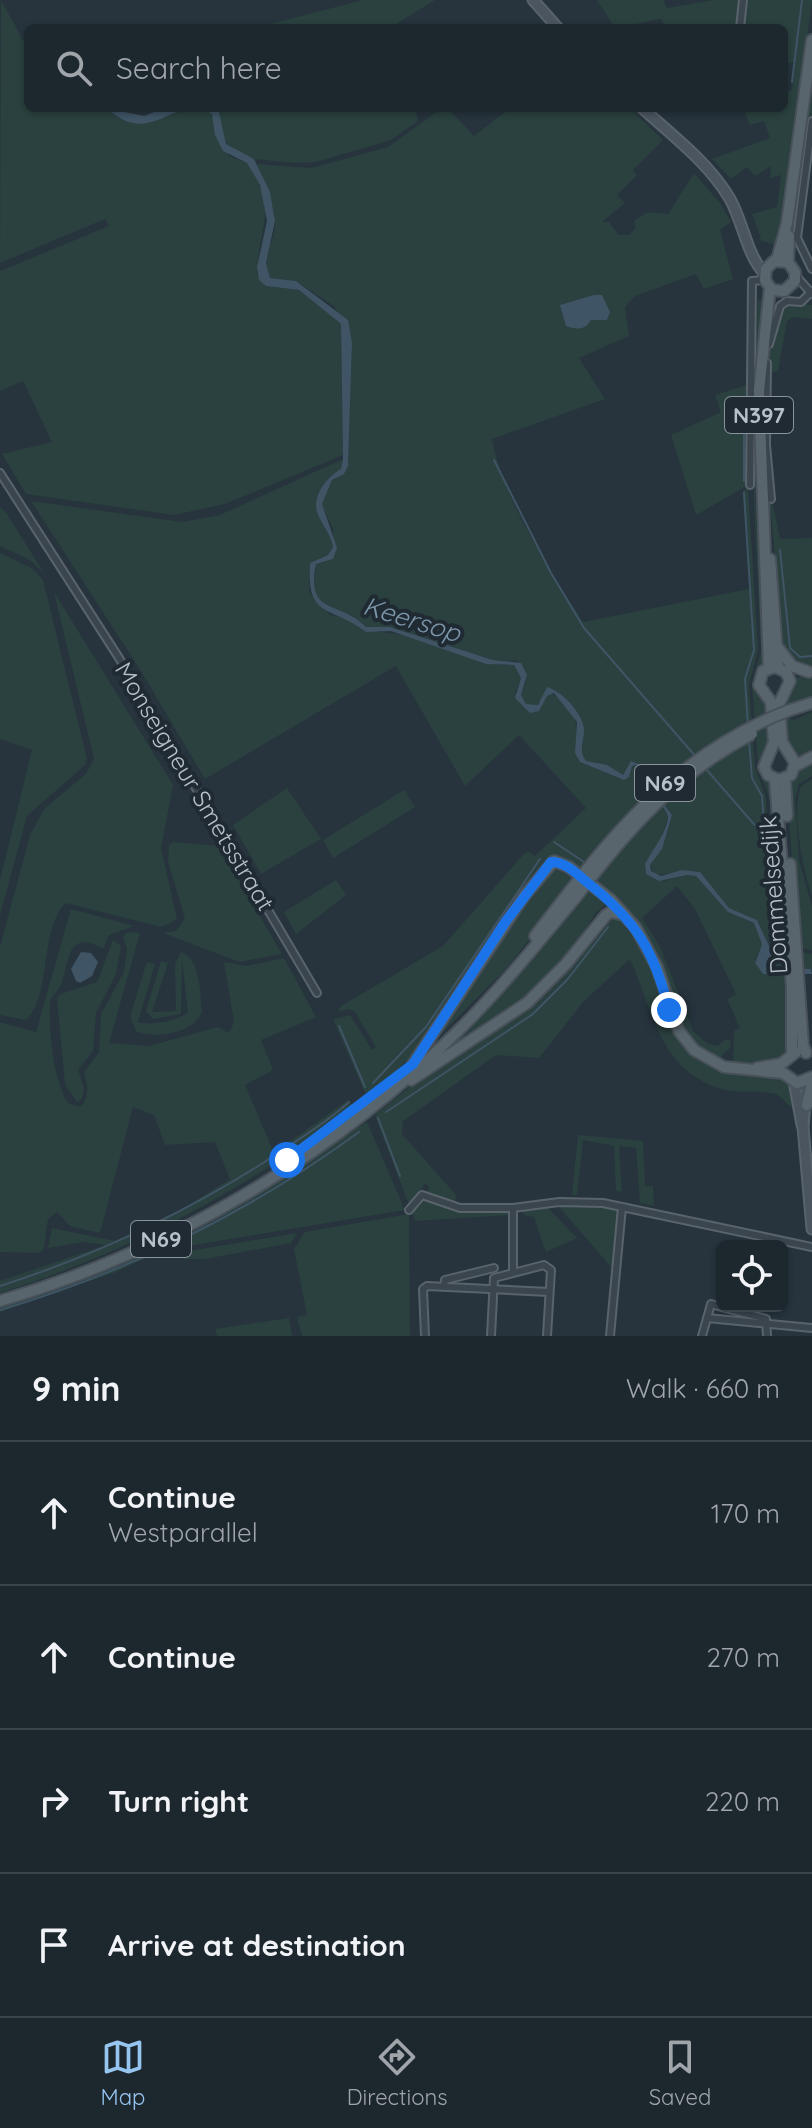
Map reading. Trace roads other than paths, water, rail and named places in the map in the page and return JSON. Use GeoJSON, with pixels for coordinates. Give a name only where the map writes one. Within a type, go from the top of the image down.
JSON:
{"type":"FeatureCollection","features":[{"type":"Feature","properties":{"kind":"main road","name":"N397"},"geometry":{"type":"LineString","coordinates":[[773,667],[777,643],[759,391],[773,274],[787,223],[812,40]]}},
{"type":"Feature","properties":{"kind":"main road"},"geometry":{"type":"LineString","coordinates":[[773,274],[794,281]]}},
{"type":"Feature","properties":{"kind":"main road"},"geometry":{"type":"LineString","coordinates":[[773,274],[794,281]]}},
{"type":"Feature","properties":{"kind":"main road","name":"N397"},"geometry":{"type":"LineString","coordinates":[[766,500],[773,667]]}},
{"type":"Feature","properties":{"kind":"main road"},"geometry":{"type":"LineString","coordinates":[[777,643],[787,662],[811,672]]}},
{"type":"Feature","properties":{"kind":"main road","name":"N397"},"geometry":{"type":"LineString","coordinates":[[773,667],[761,673],[759,685],[772,706],[774,747],[764,764],[766,772],[780,779]]}},
{"type":"Feature","properties":{"kind":"main road"},"geometry":{"type":"LineString","coordinates":[[773,667],[788,676],[811,672]]}},
{"type":"Feature","properties":{"kind":"main road"},"geometry":{"type":"LineString","coordinates":[[788,676],[789,686],[779,704],[782,739],[795,766]]}},
{"type":"Feature","properties":{"kind":"main road","name":"N69"},"geometry":{"type":"LineString","coordinates":[[0,1301],[110,1262],[193,1223],[299,1160],[366,1107],[482,998],[626,832],[678,782],[740,740],[812,703]]}},
{"type":"Feature","properties":{"kind":"main road","name":"N69"},"geometry":{"type":"LineString","coordinates":[[791,712],[812,709]]}},
{"type":"Feature","properties":{"kind":"main road"},"geometry":{"type":"LineString","coordinates":[[780,779],[812,757]]}},
{"type":"Feature","properties":{"kind":"main road","name":"Dommelsedijk"},"geometry":{"type":"LineString","coordinates":[[780,779],[799,1011]]}},
{"type":"Feature","properties":{"kind":"main road","name":"N69"},"geometry":{"type":"LineString","coordinates":[[413,1064],[506,921],[551,862],[569,867],[611,900],[624,915],[651,953],[669,1010],[685,1040],[713,1063],[790,1078]]}},
{"type":"Feature","properties":{"kind":"main road","name":"N69"},"geometry":{"type":"LineString","coordinates":[[0,1295],[108,1256],[190,1218],[287,1160],[399,1084],[486,1002],[573,894]]}},
{"type":"Feature","properties":{"kind":"main road","name":"N69"},"geometry":{"type":"LineString","coordinates":[[399,1084],[414,1079],[527,1003],[566,964],[606,915],[611,912],[624,915]]}},
{"type":"Feature","properties":{"kind":"main road","name":"N397"},"geometry":{"type":"LineString","coordinates":[[789,1058],[810,1053],[799,1011]]}},
{"type":"Feature","properties":{"kind":"main road","name":"N397"},"geometry":{"type":"LineString","coordinates":[[790,1078],[789,1058],[799,1011]]}},
{"type":"Feature","properties":{"kind":"main road","name":"N69"},"geometry":{"type":"LineString","coordinates":[[748,1070],[789,1058]]}},
{"type":"Feature","properties":{"kind":"main road"},"geometry":{"type":"LineString","coordinates":[[790,1078],[810,1081],[807,1105]]}},
{"type":"Feature","properties":{"kind":"street"},"geometry":{"type":"LineString","coordinates":[[533,0],[554,24]]}},
{"type":"Feature","properties":{"kind":"street"},"geometry":{"type":"LineString","coordinates":[[740,24],[743,0]]}},
{"type":"Feature","properties":{"kind":"street"},"geometry":{"type":"LineString","coordinates":[[646,112],[720,184],[740,217],[757,265],[773,274]]}},
{"type":"Feature","properties":{"kind":"street"},"geometry":{"type":"LineString","coordinates":[[812,121],[797,238],[812,269]]}},
{"type":"Feature","properties":{"kind":"street"},"geometry":{"type":"LineString","coordinates":[[750,485],[752,281],[773,274]]}},
{"type":"Feature","properties":{"kind":"street"},"geometry":{"type":"LineString","coordinates":[[766,500],[769,343],[780,306],[787,301],[801,302],[810,292],[794,281]]}},
{"type":"Feature","properties":{"kind":"street","name":"Monseigneur Smetsstraat"},"geometry":{"type":"LineString","coordinates":[[0,473],[70,580],[227,837],[317,993]]}},
{"type":"Feature","properties":{"kind":"street"},"geometry":{"type":"LineString","coordinates":[[790,1078],[803,1127],[812,1229]]}},
{"type":"Feature","properties":{"kind":"street"},"geometry":{"type":"LineString","coordinates":[[803,1127],[807,1105]]}},
{"type":"Feature","properties":{"kind":"street"},"geometry":{"type":"LineString","coordinates":[[409,1210],[422,1195],[449,1206],[513,1208],[568,1202],[622,1207],[811,1246]]}},
{"type":"Feature","properties":{"kind":"street"},"geometry":{"type":"LineString","coordinates":[[610,1336],[622,1207]]}},
{"type":"Feature","properties":{"kind":"street"},"geometry":{"type":"LineString","coordinates":[[513,1208],[513,1272]]}},
{"type":"Feature","properties":{"kind":"street"},"geometry":{"type":"LineString","coordinates":[[491,1336],[494,1278],[549,1266],[547,1336]]}},
{"type":"Feature","properties":{"kind":"street"},"geometry":{"type":"LineString","coordinates":[[444,1286],[445,1280],[494,1268]]}},
{"type":"Feature","properties":{"kind":"street"},"geometry":{"type":"LineString","coordinates":[[425,1336],[424,1287],[549,1292]]}},
{"type":"Feature","properties":{"kind":"street"},"geometry":{"type":"LineString","coordinates":[[702,1336],[711,1304],[766,1319],[767,1336]]}},
{"type":"Feature","properties":{"kind":"street"},"geometry":{"type":"LineString","coordinates":[[707,1318],[812,1328]]}},
{"type":"Feature","properties":{"kind":"water"},"geometry":{"type":"Polygon","coordinates":[[[111,112],[144,116],[154,112],[178,112],[153,121],[143,124],[122,119],[111,112]]]}},
{"type":"Feature","properties":{"kind":"water"},"geometry":{"type":"Polygon","coordinates":[[[208,112],[219,112],[226,144],[254,159],[270,192],[275,221],[266,263],[270,278],[296,281],[348,320],[352,343],[348,466],[344,474],[332,480],[322,504],[337,548],[333,559],[316,564],[314,581],[320,600],[366,627],[390,627],[493,660],[521,663],[527,675],[521,695],[526,704],[538,705],[547,687],[559,693],[576,710],[583,724],[582,749],[586,761],[607,765],[623,775],[631,761],[646,767],[650,786],[672,815],[662,849],[650,865],[651,871],[661,876],[682,870],[700,872],[729,908],[757,920],[772,952],[770,967],[811,969],[812,974],[763,974],[755,963],[762,944],[754,923],[728,912],[696,876],[659,881],[646,874],[645,864],[665,830],[667,814],[649,786],[645,772],[637,765],[632,766],[629,777],[624,780],[580,762],[575,753],[577,722],[554,693],[547,696],[539,711],[530,713],[515,698],[521,678],[514,665],[486,664],[391,631],[366,632],[317,603],[312,594],[310,563],[328,555],[333,547],[317,512],[317,499],[326,481],[341,469],[343,459],[341,324],[299,290],[266,286],[259,280],[257,267],[267,221],[260,185],[247,163],[223,151],[215,135],[212,114],[208,112]]]}},
{"type":"Feature","properties":{"kind":"water"},"geometry":{"type":"Polygon","coordinates":[[[602,295],[610,312],[607,320],[591,320],[580,328],[566,326],[560,305],[602,295]]]}},
{"type":"Feature","properties":{"kind":"water"},"geometry":{"type":"Polygon","coordinates":[[[81,952],[91,953],[98,962],[92,976],[80,983],[71,969],[81,952]]]}},
{"type":"Feature","properties":{"kind":"waterway"},"geometry":{"type":"LineString","coordinates":[[792,82],[802,0]]}},
{"type":"Feature","properties":{"kind":"waterway"},"geometry":{"type":"LineString","coordinates":[[744,429],[744,481]]}},
{"type":"Feature","properties":{"kind":"waterway"},"geometry":{"type":"LineString","coordinates":[[494,460],[551,573],[584,628],[697,758]]}},
{"type":"Feature","properties":{"kind":"waterway"},"geometry":{"type":"LineString","coordinates":[[744,493],[754,650],[745,679],[748,726]]}},
{"type":"Feature","properties":{"kind":"waterway"},"geometry":{"type":"LineString","coordinates":[[780,550],[790,648],[800,657],[812,656]]}},
{"type":"Feature","properties":{"kind":"waterway"},"geometry":{"type":"LineString","coordinates":[[706,769],[765,837],[762,796],[752,778],[749,740]]}},
{"type":"Feature","properties":{"kind":"waterway"},"geometry":{"type":"LineString","coordinates":[[554,842],[584,862]]}},
{"type":"Feature","properties":{"kind":"waterway"},"geometry":{"type":"LineString","coordinates":[[373,1083],[426,1027],[540,859]]}},
{"type":"Feature","properties":{"kind":"waterway"},"geometry":{"type":"LineString","coordinates":[[386,1112],[533,1014],[567,980],[608,927]]}},
{"type":"Feature","properties":{"kind":"waterway"},"geometry":{"type":"LineString","coordinates":[[339,1026],[365,1087]]}},
{"type":"Feature","properties":{"kind":"waterway"},"geometry":{"type":"LineString","coordinates":[[0,1286],[74,1260],[179,1211],[280,1152],[349,1102]]}},
{"type":"Feature","properties":{"kind":"waterway"},"geometry":{"type":"LineString","coordinates":[[378,1118],[400,1176]]}},
{"type":"Feature","properties":{"kind":"waterway"},"geometry":{"type":"LineString","coordinates":[[0,1310],[95,1277],[187,1236],[275,1188],[359,1132]]}},
{"type":"Feature","properties":{"kind":"water label","name":"Keersop"},"geometry":{"type":"Point","coordinates":[412,619]}}]}
